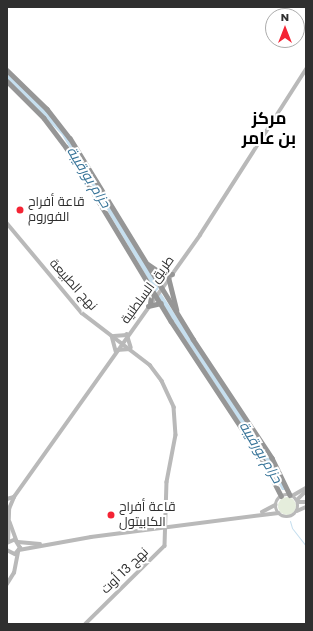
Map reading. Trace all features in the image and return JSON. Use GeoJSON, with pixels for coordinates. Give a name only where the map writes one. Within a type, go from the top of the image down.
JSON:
{"type":"FeatureCollection","features":[{"type":"Feature","properties":{"kind":"highway"},"geometry":{"type":"LineString","coordinates":[[7,70],[47,109],[67,133],[178,314],[272,458],[291,495]]}},
{"type":"Feature","properties":{"kind":"highway"},"geometry":{"type":"LineString","coordinates":[[7,81],[44,118],[61,139],[152,290],[264,462],[281,496]]}},
{"type":"Feature","properties":{"kind":"highway"},"geometry":{"type":"LineString","coordinates":[[146,263],[164,275],[172,274]]}},
{"type":"Feature","properties":{"kind":"highway"},"geometry":{"type":"LineString","coordinates":[[169,279],[178,314]]}},
{"type":"Feature","properties":{"kind":"highway"},"geometry":{"type":"LineString","coordinates":[[152,290],[149,304],[161,304]]}},
{"type":"Feature","properties":{"kind":"main road","name":"طريق السلطنية"},"geometry":{"type":"LineString","coordinates":[[8,543],[10,522],[9,509],[14,497],[149,304],[169,279],[306,68]]}},
{"type":"Feature","properties":{"kind":"main road","name":"نهج الطبيعة"},"geometry":{"type":"LineString","coordinates":[[7,223],[82,313],[132,349],[162,381],[175,413],[175,448],[167,478],[166,527]]}},
{"type":"Feature","properties":{"kind":"main road"},"geometry":{"type":"LineString","coordinates":[[127,335],[132,349],[116,351],[112,336],[127,335]]}},
{"type":"Feature","properties":{"kind":"main road"},"geometry":{"type":"LineString","coordinates":[[257,514],[272,508],[281,496],[291,495],[306,488]]}},
{"type":"Feature","properties":{"kind":"main road"},"geometry":{"type":"LineString","coordinates":[[297,512],[297,501],[306,491]]}},
{"type":"Feature","properties":{"kind":"main road"},"geometry":{"type":"LineString","coordinates":[[291,495],[297,501],[306,502]]}},
{"type":"Feature","properties":{"kind":"main road"},"geometry":{"type":"LineString","coordinates":[[7,500],[14,497]]}},
{"type":"Feature","properties":{"kind":"main road"},"geometry":{"type":"LineString","coordinates":[[276,504],[278,513]]}},
{"type":"Feature","properties":{"kind":"main road"},"geometry":{"type":"LineString","coordinates":[[15,567],[8,552],[43,545],[257,514],[278,513],[287,517],[306,507]]}},
{"type":"Feature","properties":{"kind":"main road","name":"طريق السلطنية"},"geometry":{"type":"LineString","coordinates":[[7,584],[15,567],[18,551],[18,542],[10,522]]}},
{"type":"Feature","properties":{"kind":"main road","name":"نهج 13 أوت"},"geometry":{"type":"LineString","coordinates":[[86,624],[162,550],[166,527]]}},
{"type":"Feature","properties":{"kind":"main road"},"geometry":{"type":"LineString","coordinates":[[8,543],[18,542],[43,545]]}},
{"type":"Feature","properties":{"kind":"green space"},"geometry":{"type":"Polygon","coordinates":[[[287,497],[293,500],[296,506],[293,512],[287,515],[281,512],[278,506],[281,500],[287,497]]]}},
{"type":"Feature","properties":{"kind":"water"},"geometry":{"type":"Polygon","coordinates":[[[7,72],[43,107],[66,136],[159,288],[156,292],[62,135],[7,79],[7,72]]]}},
{"type":"Feature","properties":{"kind":"water"},"geometry":{"type":"Polygon","coordinates":[[[161,293],[280,474],[286,490],[282,490],[272,471],[158,297],[161,293]]]}},
{"type":"Feature","properties":{"kind":"waterway","name":"حزام بورقيبة"},"geometry":{"type":"LineString","coordinates":[[290,521],[292,528],[306,546]]}},
{"type":"Feature","properties":{"kind":"place","name":"قاعة أفراح الفوروم"},"geometry":{"type":"Point","coordinates":[20,210]}},
{"type":"Feature","properties":{"kind":"place","name":"قاعة أفراح الكابيتول"},"geometry":{"type":"Point","coordinates":[111,515]}},
{"type":"Feature","properties":{"kind":"district","name":"مركز بن عامر"},"geometry":{"type":"Point","coordinates":[269,129]}}]}
